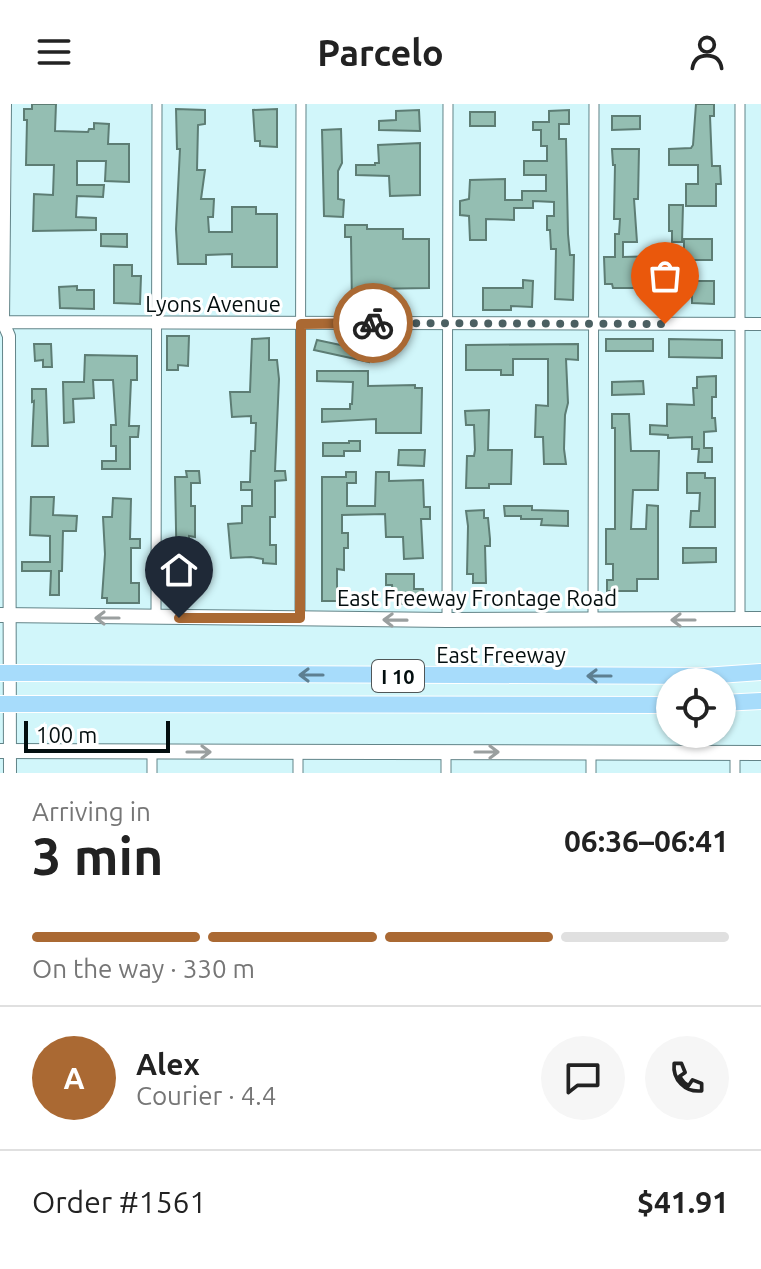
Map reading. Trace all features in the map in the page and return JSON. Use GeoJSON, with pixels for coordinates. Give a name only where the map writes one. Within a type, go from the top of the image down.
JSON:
{"type":"FeatureCollection","features":[{"type":"Feature","properties":{"kind":"highway","name":"East Freeway"},"geometry":{"type":"LineString","coordinates":[[0,673],[704,676],[761,672]]}},
{"type":"Feature","properties":{"kind":"highway"},"geometry":{"type":"LineString","coordinates":[[736,702],[761,701]]}},
{"type":"Feature","properties":{"kind":"highway","name":"I 10"},"geometry":{"type":"LineString","coordinates":[[0,704],[656,705]]}},
{"type":"Feature","properties":{"kind":"main road","name":"East Freeway Frontage Road"},"geometry":{"type":"LineString","coordinates":[[5,615],[447,620],[761,619]]}},
{"type":"Feature","properties":{"kind":"main road"},"geometry":{"type":"LineString","coordinates":[[5,751],[761,753]]}},
{"type":"Feature","properties":{"kind":"street"},"geometry":{"type":"LineString","coordinates":[[5,104],[1,323],[9,336],[4,476],[5,751],[10,773]]}},
{"type":"Feature","properties":{"kind":"street"},"geometry":{"type":"LineString","coordinates":[[156,618],[157,104]]}},
{"type":"Feature","properties":{"kind":"street"},"geometry":{"type":"LineString","coordinates":[[300,618],[301,104]]}},
{"type":"Feature","properties":{"kind":"street"},"geometry":{"type":"LineString","coordinates":[[447,620],[448,104]]}},
{"type":"Feature","properties":{"kind":"street"},"geometry":{"type":"LineString","coordinates":[[593,619],[594,104]]}},
{"type":"Feature","properties":{"kind":"street"},"geometry":{"type":"LineString","coordinates":[[740,104],[740,620]]}},
{"type":"Feature","properties":{"kind":"street","name":"Lyons Avenue"},"geometry":{"type":"LineString","coordinates":[[1,323],[761,324]]}},
{"type":"Feature","properties":{"kind":"street"},"geometry":{"type":"LineString","coordinates":[[152,752],[152,773]]}},
{"type":"Feature","properties":{"kind":"street"},"geometry":{"type":"LineString","coordinates":[[298,752],[298,773]]}},
{"type":"Feature","properties":{"kind":"street"},"geometry":{"type":"LineString","coordinates":[[446,752],[446,773]]}},
{"type":"Feature","properties":{"kind":"street"},"geometry":{"type":"LineString","coordinates":[[591,753],[591,773]]}},
{"type":"Feature","properties":{"kind":"street"},"geometry":{"type":"LineString","coordinates":[[735,753],[735,773]]}},
{"type":"Feature","properties":{"kind":"building"},"geometry":{"type":"Polygon","coordinates":[[[32,104],[56,104],[55,131],[88,132],[94,129],[94,123],[109,124],[108,144],[129,144],[129,182],[105,181],[106,161],[77,161],[77,185],[104,185],[103,197],[77,196],[76,217],[96,218],[96,230],[33,231],[34,194],[53,195],[54,165],[26,165],[27,120],[24,120],[24,109],[32,109],[32,104]]]}},
{"type":"Feature","properties":{"kind":"building"},"geometry":{"type":"Polygon","coordinates":[[[696,104],[714,104],[714,116],[710,116],[712,166],[720,166],[721,184],[716,184],[716,206],[686,206],[686,184],[698,184],[698,165],[669,165],[669,149],[691,148],[693,145],[696,104]]]}},
{"type":"Feature","properties":{"kind":"building"},"geometry":{"type":"Polygon","coordinates":[[[176,109],[205,110],[205,124],[198,125],[197,170],[205,170],[201,199],[214,199],[213,217],[208,217],[209,232],[232,232],[232,207],[256,207],[256,214],[277,214],[277,267],[232,267],[232,254],[206,255],[206,264],[178,264],[176,229],[180,149],[177,149],[176,109]]]}},
{"type":"Feature","properties":{"kind":"building"},"geometry":{"type":"Polygon","coordinates":[[[277,109],[277,147],[260,146],[260,141],[255,141],[253,110],[277,109]]]}},
{"type":"Feature","properties":{"kind":"building"},"geometry":{"type":"Polygon","coordinates":[[[419,110],[420,131],[379,130],[379,121],[396,120],[396,111],[419,110]]]}},
{"type":"Feature","properties":{"kind":"building"},"geometry":{"type":"Polygon","coordinates":[[[569,110],[569,124],[559,124],[559,139],[566,139],[568,234],[570,255],[574,255],[573,300],[555,299],[556,249],[551,249],[550,230],[547,230],[547,216],[554,216],[554,202],[533,201],[533,208],[514,208],[514,220],[486,219],[486,240],[470,240],[469,216],[460,215],[460,201],[469,199],[470,180],[505,179],[505,200],[522,200],[522,191],[546,191],[546,175],[524,175],[524,161],[547,161],[547,146],[541,146],[541,130],[533,130],[533,122],[549,122],[549,111],[569,110]]]}},
{"type":"Feature","properties":{"kind":"building"},"geometry":{"type":"Polygon","coordinates":[[[470,112],[495,112],[495,126],[470,126],[470,112]]]}},
{"type":"Feature","properties":{"kind":"building"},"geometry":{"type":"Polygon","coordinates":[[[612,116],[640,116],[640,129],[612,130],[612,116]]]}},
{"type":"Feature","properties":{"kind":"building"},"geometry":{"type":"Polygon","coordinates":[[[341,129],[342,163],[338,171],[338,199],[344,200],[343,217],[324,216],[322,130],[341,129]]]}},
{"type":"Feature","properties":{"kind":"building"},"geometry":{"type":"Polygon","coordinates":[[[420,143],[420,195],[390,196],[389,176],[356,175],[356,165],[379,163],[378,145],[420,143]]]}},
{"type":"Feature","properties":{"kind":"building"},"geometry":{"type":"Polygon","coordinates":[[[612,149],[639,149],[638,199],[634,199],[637,242],[623,242],[623,257],[660,256],[661,288],[613,288],[612,284],[605,284],[604,257],[615,257],[615,234],[619,234],[620,219],[614,219],[615,165],[612,149]]]}},
{"type":"Feature","properties":{"kind":"building"},"geometry":{"type":"Polygon","coordinates":[[[669,205],[683,205],[682,242],[672,242],[669,205]]]}},
{"type":"Feature","properties":{"kind":"building"},"geometry":{"type":"Polygon","coordinates":[[[345,225],[367,225],[367,229],[403,229],[403,239],[429,239],[429,288],[367,289],[368,309],[352,309],[351,237],[345,237],[345,225]]]}},
{"type":"Feature","properties":{"kind":"building"},"geometry":{"type":"Polygon","coordinates":[[[101,234],[127,234],[127,247],[101,246],[101,234]]]}},
{"type":"Feature","properties":{"kind":"building"},"geometry":{"type":"Polygon","coordinates":[[[684,239],[712,239],[712,260],[684,260],[684,239]]]}},
{"type":"Feature","properties":{"kind":"building"},"geometry":{"type":"Polygon","coordinates":[[[114,265],[132,265],[132,276],[141,276],[140,304],[114,303],[114,265]]]}},
{"type":"Feature","properties":{"kind":"building"},"geometry":{"type":"Polygon","coordinates":[[[523,280],[533,281],[532,307],[483,310],[483,288],[523,288],[523,280]]]}},
{"type":"Feature","properties":{"kind":"building"},"geometry":{"type":"Polygon","coordinates":[[[692,281],[714,281],[714,304],[692,303],[692,281]]]}},
{"type":"Feature","properties":{"kind":"building"},"geometry":{"type":"Polygon","coordinates":[[[77,286],[77,290],[94,290],[94,309],[60,308],[59,287],[77,286]]]}},
{"type":"Feature","properties":{"kind":"building"},"geometry":{"type":"Polygon","coordinates":[[[167,336],[189,336],[188,366],[178,365],[178,370],[167,370],[167,336]]]}},
{"type":"Feature","properties":{"kind":"building"},"geometry":{"type":"Polygon","coordinates":[[[269,338],[269,360],[277,360],[279,379],[275,471],[285,471],[286,480],[275,481],[275,517],[270,517],[270,545],[276,545],[276,564],[263,563],[263,559],[251,557],[231,558],[228,524],[242,523],[242,506],[252,506],[252,490],[241,490],[241,482],[250,482],[256,423],[251,423],[251,416],[232,417],[230,392],[250,392],[252,339],[269,338]]]}},
{"type":"Feature","properties":{"kind":"building"},"geometry":{"type":"Polygon","coordinates":[[[606,339],[653,339],[653,351],[606,351],[606,339]]]}},
{"type":"Feature","properties":{"kind":"building"},"geometry":{"type":"Polygon","coordinates":[[[669,339],[722,340],[722,358],[669,357],[669,339]]]}},
{"type":"Feature","properties":{"kind":"building"},"geometry":{"type":"Polygon","coordinates":[[[317,340],[369,351],[369,362],[314,350],[317,340]]]}},
{"type":"Feature","properties":{"kind":"building"},"geometry":{"type":"Polygon","coordinates":[[[34,344],[51,344],[52,367],[43,367],[43,360],[35,361],[34,344]]]}},
{"type":"Feature","properties":{"kind":"building"},"geometry":{"type":"Polygon","coordinates":[[[578,344],[578,360],[566,359],[566,464],[544,464],[543,437],[535,437],[536,405],[548,406],[548,359],[513,359],[513,375],[501,375],[501,370],[466,370],[466,345],[578,344]]]}},
{"type":"Feature","properties":{"kind":"building"},"geometry":{"type":"Polygon","coordinates":[[[85,355],[137,356],[137,380],[131,380],[129,426],[139,426],[138,437],[130,437],[130,469],[102,469],[102,461],[116,461],[116,446],[111,446],[111,425],[116,425],[113,380],[93,380],[94,398],[73,399],[74,422],[64,423],[63,382],[84,382],[85,355]]]}},
{"type":"Feature","properties":{"kind":"building"},"geometry":{"type":"Polygon","coordinates":[[[317,371],[368,371],[368,386],[415,385],[415,388],[422,388],[421,433],[376,433],[376,419],[322,422],[322,409],[350,409],[353,382],[317,381],[317,371]]]}},
{"type":"Feature","properties":{"kind":"building"},"geometry":{"type":"Polygon","coordinates":[[[716,376],[712,418],[715,418],[716,431],[704,432],[704,448],[712,448],[712,462],[698,462],[699,449],[692,449],[692,437],[668,438],[668,435],[650,434],[650,425],[667,426],[667,404],[694,405],[693,388],[697,388],[697,377],[716,376]]]}},
{"type":"Feature","properties":{"kind":"building"},"geometry":{"type":"Polygon","coordinates":[[[643,381],[644,394],[612,395],[612,382],[643,381]]]}},
{"type":"Feature","properties":{"kind":"building"},"geometry":{"type":"Polygon","coordinates":[[[32,389],[46,389],[48,446],[32,446],[32,389]]]}},
{"type":"Feature","properties":{"kind":"building"},"geometry":{"type":"Polygon","coordinates":[[[489,410],[488,450],[512,450],[511,484],[466,488],[467,456],[474,456],[475,450],[474,425],[466,425],[465,411],[489,410]]]}},
{"type":"Feature","properties":{"kind":"building"},"geometry":{"type":"Polygon","coordinates":[[[612,414],[629,414],[631,451],[659,451],[658,490],[633,490],[631,529],[646,529],[647,505],[658,506],[658,579],[637,579],[637,591],[607,591],[607,580],[613,580],[613,564],[606,564],[606,529],[615,529],[615,428],[612,428],[612,414]]]}},
{"type":"Feature","properties":{"kind":"building"},"geometry":{"type":"Polygon","coordinates":[[[360,441],[360,451],[344,451],[344,456],[323,456],[323,443],[360,441]]]}},
{"type":"Feature","properties":{"kind":"building"},"geometry":{"type":"Polygon","coordinates":[[[399,450],[425,450],[424,466],[398,465],[399,450]]]}},
{"type":"Feature","properties":{"kind":"building"},"geometry":{"type":"Polygon","coordinates":[[[186,471],[199,471],[200,483],[191,483],[195,537],[189,536],[190,566],[195,566],[195,580],[177,580],[175,477],[187,477],[186,471]]]}},
{"type":"Feature","properties":{"kind":"building"},"geometry":{"type":"Polygon","coordinates":[[[346,472],[356,472],[356,483],[347,483],[347,506],[375,506],[376,472],[389,472],[389,481],[423,480],[424,507],[430,507],[430,519],[421,519],[423,558],[404,559],[403,537],[386,537],[385,514],[342,515],[342,533],[348,533],[348,548],[344,548],[344,570],[337,569],[337,601],[322,601],[322,477],[346,477],[346,472]]]}},
{"type":"Feature","properties":{"kind":"building"},"geometry":{"type":"Polygon","coordinates":[[[687,473],[705,473],[705,478],[715,478],[715,527],[690,527],[691,511],[699,511],[700,493],[687,493],[687,473]]]}},
{"type":"Feature","properties":{"kind":"building"},"geometry":{"type":"Polygon","coordinates":[[[31,497],[54,497],[53,515],[77,516],[76,531],[63,531],[59,595],[50,595],[51,571],[22,571],[22,562],[50,562],[50,536],[30,535],[31,497]]]}},
{"type":"Feature","properties":{"kind":"building"},"geometry":{"type":"Polygon","coordinates":[[[113,498],[131,499],[130,539],[140,539],[140,548],[131,548],[131,583],[139,583],[139,603],[107,603],[107,598],[102,598],[105,554],[103,517],[112,517],[113,498]]]}},
{"type":"Feature","properties":{"kind":"building"},"geometry":{"type":"Polygon","coordinates":[[[504,506],[568,511],[568,526],[541,525],[542,519],[505,516],[504,506]]]}},
{"type":"Feature","properties":{"kind":"building"},"geometry":{"type":"Polygon","coordinates":[[[484,510],[490,539],[490,546],[485,546],[486,583],[473,583],[473,574],[467,574],[466,511],[484,510]]]}},
{"type":"Feature","properties":{"kind":"building"},"geometry":{"type":"Polygon","coordinates":[[[683,548],[716,548],[716,562],[683,563],[683,548]]]}},
{"type":"Feature","properties":{"kind":"building"},"geometry":{"type":"Polygon","coordinates":[[[386,574],[414,574],[414,589],[423,589],[424,603],[400,604],[400,597],[393,597],[392,585],[386,585],[386,574]]]}},
{"type":"Feature","properties":{"kind":"way so far"},"geometry":{"type":"LineString","coordinates":[[373,323],[665,324]]}},
{"type":"Feature","properties":{"kind":"route"},"geometry":{"type":"LineString","coordinates":[[179,618],[300,618],[301,324],[373,323]]}}]}
